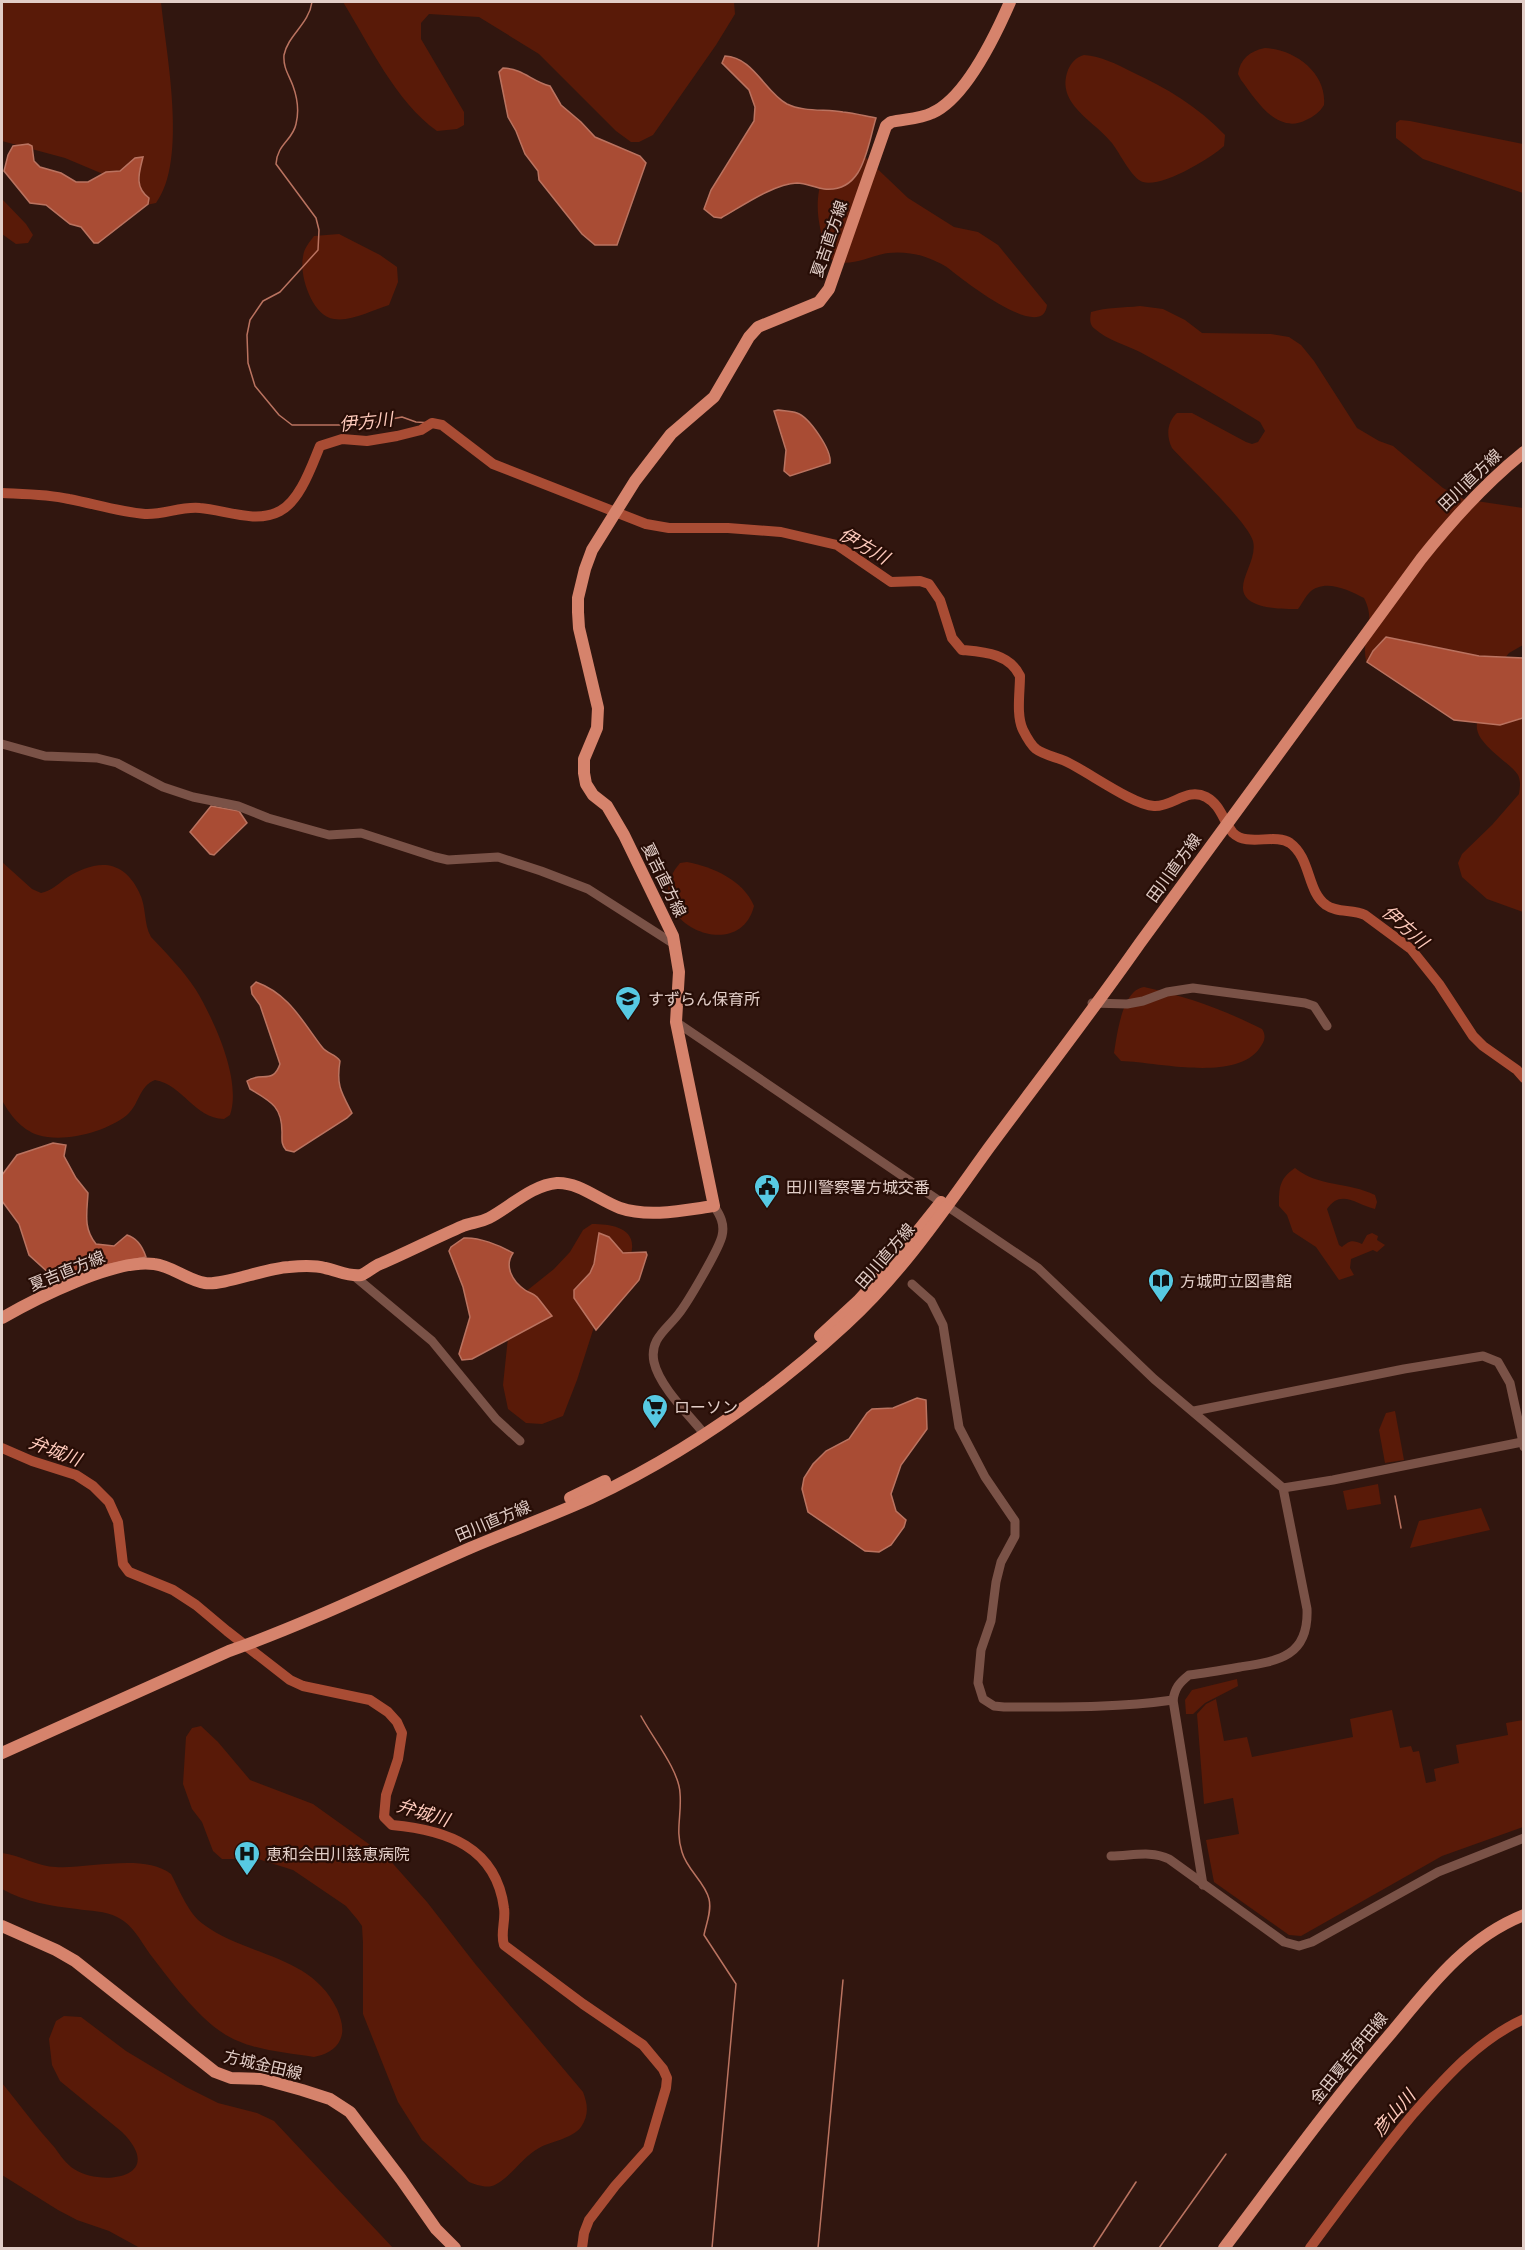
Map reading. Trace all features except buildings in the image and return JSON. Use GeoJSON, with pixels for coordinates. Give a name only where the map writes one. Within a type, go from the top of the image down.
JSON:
{"type":"FeatureCollection","features":[{"type":"Feature","properties":{"kind":"main road","name":"夏吉直方線"},"geometry":{"type":"LineString","coordinates":[[714,1206],[676,1022],[675,1007],[679,972],[673,936],[624,835],[607,806],[593,795],[586,784],[584,759],[594,740],[598,708],[579,628],[578,598],[589,558],[621,502],[671,434],[714,397],[749,337],[758,327],[819,302],[829,289],[886,126],[891,122],[930,114],[952,98],[993,42],[1010,2]]}},
{"type":"Feature","properties":{"kind":"main road","name":"田川直方線"},"geometry":{"type":"LineString","coordinates":[[1233,811],[1443,519],[1475,485],[1524,444]]}},
{"type":"Feature","properties":{"kind":"main road","name":"田川直方線"},"geometry":{"type":"LineString","coordinates":[[2,1745],[588,1499],[657,1464],[707,1434],[774,1385],[847,1324],[896,1272],[1074,1022],[1094,1003],[1214,836],[1450,522],[1479,490],[1524,452]]}},
{"type":"Feature","properties":{"kind":"main road"},"geometry":{"type":"LineString","coordinates":[[354,1275],[362,1274],[378,1264],[488,1218],[526,1195],[559,1183],[572,1186],[620,1208],[643,1213],[714,1206]]}},
{"type":"Feature","properties":{"kind":"main road","name":"田川直方線"},"geometry":{"type":"LineString","coordinates":[[266,1634],[466,1542],[519,1522],[649,1460],[701,1430],[769,1381],[858,1301],[944,1204]]}},
{"type":"Feature","properties":{"kind":"main road","name":"夏吉直方線"},"geometry":{"type":"LineString","coordinates":[[2,1318],[56,1290],[98,1273],[134,1264],[154,1264],[206,1283],[289,1266],[322,1267],[354,1275]]}},
{"type":"Feature","properties":{"kind":"main road","name":"田川直方線"},"geometry":{"type":"LineString","coordinates":[[2,1753],[228,1649]]}},
{"type":"Feature","properties":{"kind":"main road","name":"金田夏吉伊田線"},"geometry":{"type":"LineString","coordinates":[[1224,2248],[1343,2089],[1444,1971],[1478,1940],[1524,1915]]}},
{"type":"Feature","properties":{"kind":"main road","name":"方城金田線"},"geometry":{"type":"LineString","coordinates":[[2,1926],[75,1961],[215,2072],[231,2078],[262,2079],[302,2090],[330,2099],[350,2112],[436,2229],[455,2248]]}},
{"type":"Feature","properties":{"kind":"street"},"geometry":{"type":"LineString","coordinates":[[2,744],[45,756],[97,758],[117,763],[163,787],[193,797],[238,806],[268,818],[329,835],[361,832],[448,860],[498,857],[588,889],[674,944]]}},
{"type":"Feature","properties":{"kind":"street"},"geometry":{"type":"LineString","coordinates":[[1094,1003],[1127,1004],[1167,992],[1193,988],[1305,1003],[1314,1006],[1327,1026]]}},
{"type":"Feature","properties":{"kind":"street"},"geometry":{"type":"LineString","coordinates":[[676,1022],[1038,1268],[1154,1379],[1283,1488],[1307,1609],[1308,1619],[1302,1637],[1291,1653],[1274,1662],[1189,1675],[1179,1683],[1175,1690],[1173,1700],[1203,1885]]}},
{"type":"Feature","properties":{"kind":"street"},"geometry":{"type":"LineString","coordinates":[[701,1430],[660,1377],[653,1354],[658,1336],[682,1310],[722,1236],[721,1217],[714,1206]]}},
{"type":"Feature","properties":{"kind":"street"},"geometry":{"type":"LineString","coordinates":[[354,1275],[432,1341],[496,1419],[520,1441]]}},
{"type":"Feature","properties":{"kind":"street"},"geometry":{"type":"LineString","coordinates":[[912,1284],[931,1301],[943,1325],[959,1427],[985,1477],[1015,1521],[1015,1536],[1001,1562],[992,1621],[981,1650],[978,1683],[983,1699],[994,1706],[1004,1707],[1135,1705],[1173,1700]]}},
{"type":"Feature","properties":{"kind":"street"},"geometry":{"type":"LineString","coordinates":[[1194,1411],[1393,1371],[1483,1356],[1498,1362],[1506,1374],[1523,1444],[1283,1488]]}},
{"type":"Feature","properties":{"kind":"street"},"geometry":{"type":"LineString","coordinates":[[1111,1856],[1160,1854],[1284,1942],[1294,1946],[1303,1945],[1438,1872],[1524,1838]]}},
{"type":"Feature","properties":{"kind":"shaded area"},"geometry":{"type":"Polygon","coordinates":[[[2,2],[161,2],[170,77],[173,134],[166,184],[156,203],[146,205],[103,174],[65,158],[2,141],[2,2]]]}},
{"type":"Feature","properties":{"kind":"shaded area"},"geometry":{"type":"Polygon","coordinates":[[[343,2],[734,2],[735,14],[653,135],[639,142],[631,142],[616,131],[539,54],[479,17],[429,14],[421,23],[421,39],[464,112],[464,125],[457,129],[437,131],[422,119],[396,89],[343,2]]]}},
{"type":"Feature","properties":{"kind":"shaded area"},"geometry":{"type":"Polygon","coordinates":[[[1265,48],[1276,49],[1298,58],[1315,73],[1324,93],[1324,105],[1316,114],[1306,120],[1286,123],[1268,113],[1253,97],[1238,74],[1239,69],[1247,57],[1265,48]]]}},
{"type":"Feature","properties":{"kind":"shaded area"},"geometry":{"type":"Polygon","coordinates":[[[1084,55],[1114,63],[1182,99],[1225,135],[1224,146],[1197,165],[1173,177],[1151,183],[1139,180],[1112,143],[1079,111],[1067,93],[1065,82],[1068,70],[1074,61],[1084,55]]]}},
{"type":"Feature","properties":{"kind":"shaded area"},"geometry":{"type":"Polygon","coordinates":[[[725,56],[735,58],[751,68],[779,99],[793,107],[847,112],[876,118],[862,166],[856,176],[848,184],[837,188],[824,189],[797,183],[778,187],[721,218],[714,217],[704,209],[711,190],[754,121],[755,107],[749,90],[722,63],[725,56]]]}},
{"type":"Feature","properties":{"kind":"shaded area"},"geometry":{"type":"Polygon","coordinates":[[[503,68],[517,71],[550,86],[561,105],[595,137],[640,156],[646,163],[617,245],[595,245],[582,234],[539,180],[538,171],[525,154],[508,117],[499,72],[503,68]]]}},
{"type":"Feature","properties":{"kind":"shaded area"},"geometry":{"type":"Polygon","coordinates":[[[1400,120],[1523,144],[1523,193],[1423,159],[1396,138],[1396,123],[1400,120]]]}},
{"type":"Feature","properties":{"kind":"shaded area"},"geometry":{"type":"Polygon","coordinates":[[[28,144],[32,146],[34,161],[40,167],[61,173],[76,182],[88,182],[106,172],[120,171],[135,158],[143,157],[139,184],[149,198],[148,204],[98,243],[94,243],[81,227],[70,224],[46,205],[30,203],[4,171],[13,146],[28,144]]]}},
{"type":"Feature","properties":{"kind":"shaded area"},"geometry":{"type":"Polygon","coordinates":[[[849,157],[866,158],[908,198],[954,227],[978,232],[998,245],[1047,305],[1042,315],[1032,317],[1019,314],[987,296],[946,267],[923,256],[894,252],[841,263],[827,256],[818,213],[821,183],[824,170],[849,157]]]}},
{"type":"Feature","properties":{"kind":"shaded area"},"geometry":{"type":"Polygon","coordinates":[[[2,199],[26,224],[33,235],[28,243],[16,244],[2,234],[2,199]]]}},
{"type":"Feature","properties":{"kind":"shaded area"},"geometry":{"type":"Polygon","coordinates":[[[339,234],[380,255],[397,267],[398,282],[389,305],[354,317],[334,319],[319,311],[313,303],[303,274],[304,251],[314,236],[339,234]]]}},
{"type":"Feature","properties":{"kind":"shaded area"},"geometry":{"type":"Polygon","coordinates":[[[1140,306],[1163,309],[1185,320],[1202,333],[1271,334],[1289,337],[1301,345],[1314,361],[1357,428],[1393,446],[1443,488],[1463,499],[1523,508],[1523,645],[1509,653],[1487,680],[1409,682],[1375,668],[1366,661],[1365,644],[1369,615],[1364,598],[1344,589],[1322,586],[1309,593],[1298,609],[1270,608],[1250,601],[1243,591],[1243,585],[1254,549],[1253,541],[1229,508],[1172,448],[1169,429],[1177,413],[1192,413],[1252,444],[1258,442],[1265,431],[1260,422],[1155,360],[1105,336],[1091,323],[1091,312],[1140,306]]]}},
{"type":"Feature","properties":{"kind":"shaded area"},"geometry":{"type":"Polygon","coordinates":[[[774,411],[797,413],[808,421],[824,443],[830,463],[790,476],[784,471],[786,450],[774,411]]]}},
{"type":"Feature","properties":{"kind":"shaded area"},"geometry":{"type":"Polygon","coordinates":[[[1386,637],[1479,656],[1523,658],[1523,718],[1500,725],[1454,720],[1367,662],[1373,651],[1386,637]]]}},
{"type":"Feature","properties":{"kind":"shaded area"},"geometry":{"type":"Polygon","coordinates":[[[1523,682],[1523,912],[1487,899],[1462,877],[1458,863],[1462,854],[1519,794],[1518,775],[1489,748],[1478,731],[1477,723],[1482,714],[1523,682]]]}},
{"type":"Feature","properties":{"kind":"shaded area"},"geometry":{"type":"Polygon","coordinates":[[[211,806],[239,811],[247,823],[214,855],[210,854],[190,832],[211,806]]]}},
{"type":"Feature","properties":{"kind":"shaded area"},"geometry":{"type":"Polygon","coordinates":[[[2,862],[32,889],[41,893],[86,868],[97,866],[116,867],[132,881],[143,903],[151,937],[191,983],[218,1034],[232,1085],[233,1101],[230,1115],[224,1119],[204,1113],[173,1088],[155,1080],[142,1091],[127,1115],[96,1131],[72,1137],[48,1137],[32,1133],[17,1121],[2,1100],[2,862]]]}},
{"type":"Feature","properties":{"kind":"shaded area"},"geometry":{"type":"Polygon","coordinates":[[[687,862],[717,871],[743,889],[754,906],[744,924],[729,933],[711,934],[693,928],[679,917],[669,901],[669,883],[680,863],[687,862]]]}},
{"type":"Feature","properties":{"kind":"shaded area"},"geometry":{"type":"Polygon","coordinates":[[[256,982],[286,1001],[324,1049],[340,1061],[340,1088],[352,1113],[294,1152],[286,1150],[283,1146],[280,1116],[274,1105],[250,1089],[247,1081],[274,1074],[280,1064],[260,1005],[252,994],[251,987],[256,982]]]}},
{"type":"Feature","properties":{"kind":"shaded area"},"geometry":{"type":"Polygon","coordinates":[[[1144,987],[1204,1004],[1247,1022],[1262,1029],[1265,1037],[1263,1042],[1259,1049],[1247,1059],[1232,1065],[1214,1068],[1121,1061],[1114,1053],[1122,1014],[1130,996],[1144,987]]]}},
{"type":"Feature","properties":{"kind":"shaded area"},"geometry":{"type":"Polygon","coordinates":[[[53,1143],[66,1145],[64,1156],[76,1178],[88,1193],[87,1226],[96,1244],[114,1246],[127,1235],[134,1238],[146,1257],[91,1268],[61,1279],[51,1275],[29,1255],[19,1224],[2,1201],[2,1175],[17,1155],[53,1143]]]}},
{"type":"Feature","properties":{"kind":"shaded area"},"geometry":{"type":"Polygon","coordinates":[[[1295,1168],[1314,1178],[1375,1195],[1377,1202],[1375,1209],[1344,1199],[1332,1203],[1327,1209],[1339,1245],[1342,1247],[1352,1241],[1362,1244],[1367,1235],[1372,1233],[1378,1236],[1377,1240],[1385,1245],[1377,1252],[1373,1250],[1351,1259],[1350,1268],[1354,1275],[1339,1280],[1316,1247],[1293,1232],[1287,1215],[1279,1206],[1279,1200],[1283,1180],[1295,1168]]]}},
{"type":"Feature","properties":{"kind":"shaded area"},"geometry":{"type":"Polygon","coordinates":[[[592,1224],[622,1229],[631,1238],[631,1254],[594,1327],[563,1416],[542,1424],[526,1423],[508,1409],[503,1385],[509,1328],[524,1293],[554,1269],[570,1252],[583,1230],[592,1224]]]}},
{"type":"Feature","properties":{"kind":"shaded area"},"geometry":{"type":"Polygon","coordinates":[[[599,1233],[609,1237],[623,1253],[646,1252],[647,1255],[639,1280],[596,1330],[574,1298],[574,1290],[590,1273],[594,1264],[599,1233]]]}},
{"type":"Feature","properties":{"kind":"shaded area"},"geometry":{"type":"Polygon","coordinates":[[[464,1238],[489,1242],[513,1253],[509,1268],[513,1278],[526,1291],[537,1297],[552,1316],[472,1359],[462,1360],[459,1354],[470,1317],[463,1287],[449,1251],[464,1238]]]}},
{"type":"Feature","properties":{"kind":"shaded area"},"geometry":{"type":"Polygon","coordinates":[[[917,1398],[926,1400],[927,1429],[901,1465],[891,1494],[896,1511],[906,1520],[904,1527],[891,1545],[879,1552],[865,1551],[808,1512],[802,1489],[804,1478],[813,1464],[826,1451],[849,1439],[872,1409],[893,1408],[917,1398]]]}},
{"type":"Feature","properties":{"kind":"shaded area"},"geometry":{"type":"Polygon","coordinates":[[[1395,1411],[1404,1460],[1385,1463],[1379,1430],[1386,1413],[1395,1411]]]}},
{"type":"Feature","properties":{"kind":"shaded area"},"geometry":{"type":"Polygon","coordinates":[[[1378,1484],[1381,1504],[1347,1510],[1343,1491],[1378,1484]]]}},
{"type":"Feature","properties":{"kind":"shaded area"},"geometry":{"type":"Polygon","coordinates":[[[1481,1508],[1490,1530],[1410,1548],[1419,1521],[1481,1508]]]}},
{"type":"Feature","properties":{"kind":"shaded area"},"geometry":{"type":"Polygon","coordinates":[[[1237,1679],[1238,1686],[1205,1703],[1193,1714],[1186,1714],[1185,1700],[1192,1690],[1237,1679]]]}},
{"type":"Feature","properties":{"kind":"shaded area"},"geometry":{"type":"Polygon","coordinates":[[[1216,1699],[1224,1741],[1247,1737],[1252,1757],[1353,1737],[1350,1719],[1392,1710],[1400,1748],[1411,1746],[1413,1752],[1419,1751],[1426,1783],[1436,1781],[1434,1769],[1459,1763],[1456,1745],[1508,1735],[1506,1723],[1523,1720],[1523,1827],[1442,1856],[1301,1936],[1289,1935],[1214,1882],[1206,1840],[1239,1834],[1233,1798],[1204,1804],[1197,1714],[1206,1704],[1216,1699]]]}},
{"type":"Feature","properties":{"kind":"shaded area"},"geometry":{"type":"Polygon","coordinates":[[[201,1726],[218,1742],[250,1780],[313,1804],[387,1857],[427,1902],[476,1965],[583,2092],[587,2106],[586,2114],[584,2123],[577,2131],[539,2148],[503,2180],[492,2186],[469,2182],[422,2140],[398,2102],[363,2014],[362,1926],[357,1919],[346,1906],[293,1870],[258,1859],[222,1859],[213,1851],[202,1822],[192,1809],[183,1784],[186,1737],[192,1728],[201,1726]]]}},
{"type":"Feature","properties":{"kind":"shaded area"},"geometry":{"type":"Polygon","coordinates":[[[2,1853],[49,1866],[131,1863],[146,1864],[171,1874],[189,1908],[203,1924],[220,1935],[295,1967],[311,1977],[326,1991],[341,2021],[342,2032],[338,2044],[329,2052],[314,2057],[256,2047],[226,2035],[202,2016],[180,1993],[123,1920],[103,1912],[38,1903],[2,1889],[2,1853]]]}},
{"type":"Feature","properties":{"kind":"shaded area"},"geometry":{"type":"Polygon","coordinates":[[[64,2016],[81,2017],[126,2051],[186,2087],[218,2103],[257,2113],[274,2121],[393,2248],[140,2248],[109,2231],[77,2220],[58,2210],[2,2175],[2,2083],[68,2165],[74,2169],[99,2177],[113,2177],[134,2169],[138,2160],[134,2148],[122,2132],[60,2081],[52,2065],[49,2039],[56,2021],[64,2016]]]}},
{"type":"Feature","properties":{"kind":"waterway"},"geometry":{"type":"LineString","coordinates":[[312,2],[307,17],[290,41],[284,55],[285,68],[296,95],[297,115],[292,134],[279,152],[276,164],[316,218],[319,230],[318,250],[280,292],[263,301],[250,320],[247,335],[248,363],[255,386],[279,415],[292,425],[361,425],[402,417],[416,422],[432,423]]}},
{"type":"Feature","properties":{"kind":"waterway","name":"伊方川"},"geometry":{"type":"LineString","coordinates":[[2,493],[52,496],[145,514],[193,508],[251,516],[271,515],[280,511],[294,499],[320,446],[342,439],[367,441],[397,436],[421,430],[432,423],[442,425],[493,464],[646,524],[669,528],[728,528],[781,532],[837,545],[891,582],[920,581],[929,584],[940,600],[952,638],[962,650],[995,655],[1015,668],[1020,676],[1021,724],[1027,738],[1036,749],[1065,761],[1122,794],[1145,804],[1154,806],[1167,804],[1193,794],[1206,797],[1215,804],[1233,833],[1239,837],[1253,840],[1277,839],[1290,843],[1302,857],[1315,892],[1320,899],[1330,907],[1365,915],[1411,949],[1439,984],[1473,1036],[1524,1078]]}},
{"type":"Feature","properties":{"kind":"waterway","name":"弁城川"},"geometry":{"type":"LineString","coordinates":[[2,1448],[32,1461],[76,1475],[93,1486],[109,1502],[118,1522],[123,1564],[129,1572],[173,1590],[196,1605],[290,1680],[303,1686],[370,1700],[388,1712],[397,1722],[402,1733],[398,1759],[386,1795],[384,1817],[392,1825],[449,1837],[480,1856],[491,1870],[499,1887],[504,1908],[504,1945],[643,2045],[663,2069],[667,2078],[666,2088],[648,2149],[589,2220],[582,2248]]}},
{"type":"Feature","properties":{"kind":"waterway"},"geometry":{"type":"LineString","coordinates":[[1395,1496],[1401,1528]]}},
{"type":"Feature","properties":{"kind":"waterway"},"geometry":{"type":"LineString","coordinates":[[641,1716],[670,1764],[678,1784],[680,1793],[679,1837],[682,1852],[688,1865],[704,1887],[710,1904],[704,1935],[736,1984],[712,2248]]}},
{"type":"Feature","properties":{"kind":"waterway"},"geometry":{"type":"LineString","coordinates":[[818,2248],[843,1980]]}},
{"type":"Feature","properties":{"kind":"waterway","name":"彦山川"},"geometry":{"type":"LineString","coordinates":[[1310,2248],[1386,2147],[1437,2087],[1477,2049],[1524,2019]]}},
{"type":"Feature","properties":{"kind":"waterway"},"geometry":{"type":"LineString","coordinates":[[1159,2248],[1226,2154]]}},
{"type":"Feature","properties":{"kind":"waterway"},"geometry":{"type":"LineString","coordinates":[[1093,2248],[1136,2182]]}},
{"type":"Feature","properties":{"kind":"place","name":"すずらん保育所"},"geometry":{"type":"Point","coordinates":[628,1022]}},
{"type":"Feature","properties":{"kind":"place","name":"田川警察署方城交番"},"geometry":{"type":"Point","coordinates":[767,1210]}},
{"type":"Feature","properties":{"kind":"place","name":"方城町立図書館"},"geometry":{"type":"Point","coordinates":[1161,1304]}},
{"type":"Feature","properties":{"kind":"place","name":"ローソン"},"geometry":{"type":"Point","coordinates":[655,1430]}},
{"type":"Feature","properties":{"kind":"place","name":"恵和会田川慈恵病院"},"geometry":{"type":"Point","coordinates":[247,1877]}}]}
